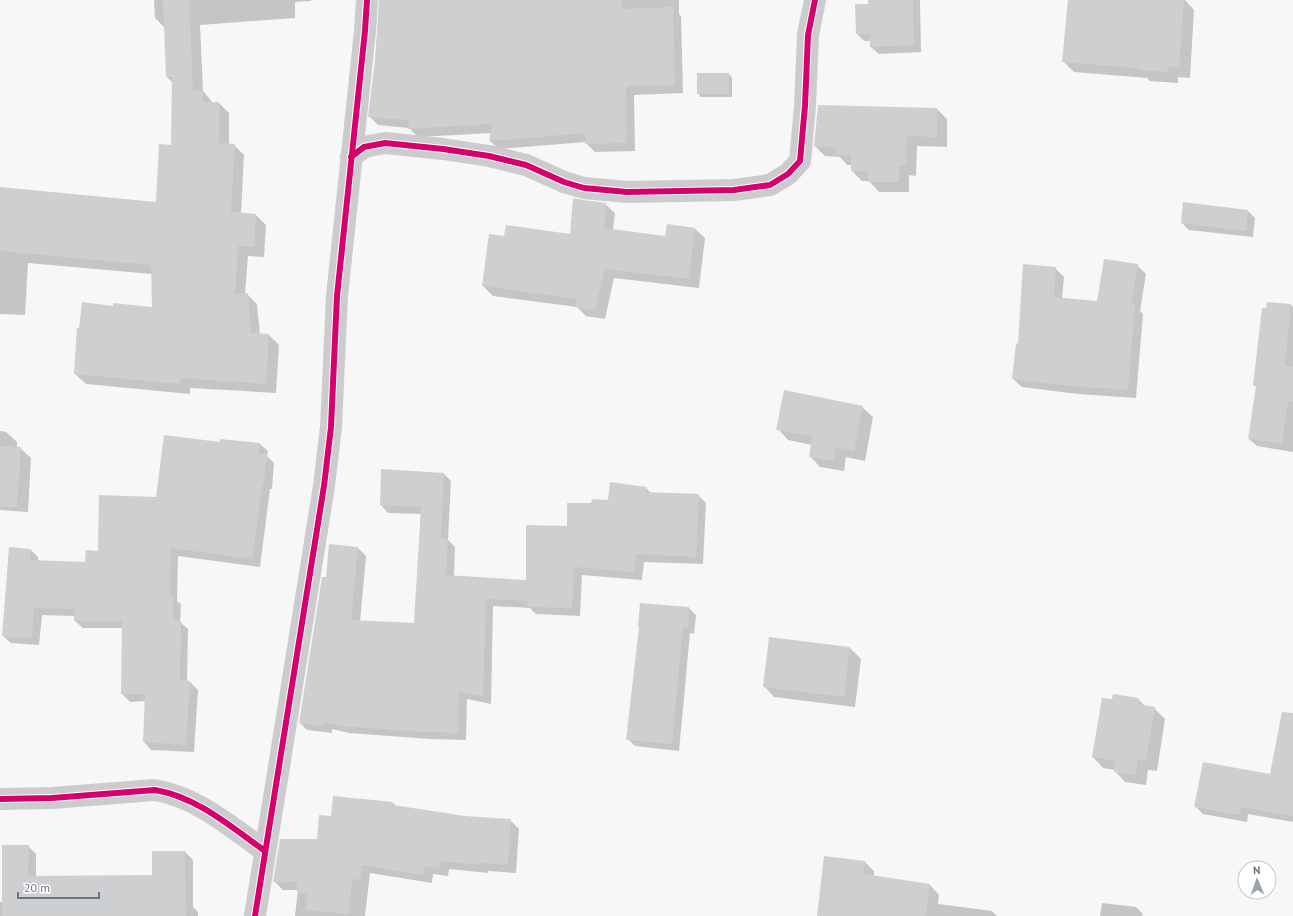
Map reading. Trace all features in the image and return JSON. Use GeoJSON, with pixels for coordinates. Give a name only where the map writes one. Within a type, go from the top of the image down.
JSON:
{"type":"FeatureCollection","features":[{"type":"Feature","properties":{"kind":"street"},"geometry":{"type":"LineString","coordinates":[[255,916],[326,472],[331,427],[337,296],[367,0]]}},
{"type":"Feature","properties":{"kind":"street"},"geometry":{"type":"LineString","coordinates":[[351,157],[364,147],[385,143],[443,149],[488,156],[526,165],[564,182],[584,188],[627,192],[734,190],[770,185],[788,174],[800,161],[805,106],[808,35],[815,0]]}},
{"type":"Feature","properties":{"kind":"street"},"geometry":{"type":"LineString","coordinates":[[0,799],[52,798],[155,790],[169,792],[197,804],[265,851]]}},
{"type":"Feature","properties":{"kind":"building"},"geometry":{"type":"Polygon","coordinates":[[[163,0],[189,0],[193,91],[203,91],[203,102],[219,102],[219,143],[235,144],[231,212],[256,214],[254,247],[238,246],[235,294],[248,293],[251,333],[269,334],[266,384],[181,378],[180,384],[74,374],[77,328],[79,328],[82,302],[113,306],[113,303],[152,307],[151,265],[0,251],[0,187],[156,202],[159,144],[171,145],[172,77],[166,77],[163,0]]]}},
{"type":"Feature","properties":{"kind":"building"},"geometry":{"type":"Polygon","coordinates":[[[379,0],[622,0],[622,9],[673,7],[675,85],[626,86],[627,143],[585,144],[585,133],[489,141],[492,124],[408,129],[409,120],[368,117],[375,60],[379,0]]]}},
{"type":"Feature","properties":{"kind":"building"},"geometry":{"type":"Polygon","coordinates":[[[868,0],[913,0],[914,45],[870,47],[870,34],[856,34],[855,4],[868,4],[868,0]]]}},
{"type":"Feature","properties":{"kind":"building"},"geometry":{"type":"Polygon","coordinates":[[[1068,0],[1184,0],[1179,68],[1168,67],[1168,72],[1062,62],[1068,0]]]}},
{"type":"Feature","properties":{"kind":"building"},"geometry":{"type":"Polygon","coordinates":[[[697,73],[729,73],[729,94],[697,94],[697,73]]]}},
{"type":"Feature","properties":{"kind":"building"},"geometry":{"type":"Polygon","coordinates":[[[818,105],[937,108],[937,137],[907,136],[906,166],[899,165],[899,182],[868,182],[868,171],[851,171],[851,155],[836,155],[836,148],[814,146],[818,105]]]}},
{"type":"Feature","properties":{"kind":"building"},"geometry":{"type":"Polygon","coordinates":[[[573,198],[606,203],[604,228],[665,236],[667,224],[695,228],[689,279],[605,269],[595,310],[575,307],[576,299],[482,286],[489,234],[504,236],[506,225],[570,234],[573,198]]]}},
{"type":"Feature","properties":{"kind":"building"},"geometry":{"type":"Polygon","coordinates":[[[1183,202],[1248,210],[1246,231],[1181,223],[1183,202]]]}},
{"type":"Feature","properties":{"kind":"building"},"geometry":{"type":"Polygon","coordinates":[[[1104,259],[1138,264],[1131,304],[1135,304],[1128,390],[1069,386],[1012,379],[1016,343],[1018,344],[1023,264],[1056,267],[1054,297],[1097,301],[1104,259]]]}},
{"type":"Feature","properties":{"kind":"building"},"geometry":{"type":"Polygon","coordinates":[[[1267,302],[1291,304],[1285,366],[1293,367],[1293,401],[1288,401],[1282,444],[1248,439],[1256,386],[1253,385],[1262,308],[1266,308],[1267,302]]]}},
{"type":"Feature","properties":{"kind":"building"},"geometry":{"type":"Polygon","coordinates":[[[784,390],[863,406],[854,451],[836,447],[833,461],[809,457],[812,436],[776,430],[784,390]]]}},
{"type":"Feature","properties":{"kind":"building"},"geometry":{"type":"Polygon","coordinates":[[[164,435],[220,442],[220,439],[260,443],[259,454],[267,454],[252,559],[171,548],[170,596],[173,596],[173,620],[181,621],[180,680],[190,681],[186,745],[143,742],[145,694],[121,694],[122,621],[74,621],[74,609],[34,608],[32,638],[2,636],[9,547],[31,549],[30,560],[85,562],[86,550],[98,551],[99,495],[156,497],[164,435]]]}},
{"type":"Feature","properties":{"kind":"building"},"geometry":{"type":"Polygon","coordinates":[[[0,446],[21,447],[17,507],[0,507],[0,446]]]}},
{"type":"Feature","properties":{"kind":"building"},"geometry":{"type":"Polygon","coordinates":[[[381,469],[444,473],[441,538],[448,539],[446,575],[526,580],[526,525],[567,526],[567,503],[591,503],[592,499],[608,500],[610,482],[647,487],[646,492],[699,494],[696,557],[636,554],[634,572],[574,567],[572,608],[527,607],[528,601],[486,599],[483,696],[459,692],[458,733],[341,726],[324,722],[324,726],[299,723],[322,577],[326,577],[329,544],[358,547],[351,620],[414,623],[421,507],[380,505],[381,469]]]}},
{"type":"Feature","properties":{"kind":"building"},"geometry":{"type":"Polygon","coordinates":[[[640,603],[689,607],[688,627],[683,627],[672,744],[626,740],[639,627],[640,603]]]}},
{"type":"Feature","properties":{"kind":"building"},"geometry":{"type":"Polygon","coordinates":[[[769,637],[850,647],[844,697],[763,687],[769,637]]]}},
{"type":"Feature","properties":{"kind":"building"},"geometry":{"type":"Polygon","coordinates":[[[1113,694],[1139,698],[1138,704],[1155,707],[1146,761],[1138,760],[1136,775],[1114,772],[1115,761],[1092,757],[1102,698],[1112,699],[1113,694]]]}},
{"type":"Feature","properties":{"kind":"building"},"geometry":{"type":"Polygon","coordinates":[[[1282,712],[1293,713],[1293,816],[1241,807],[1240,815],[1194,807],[1203,762],[1270,774],[1282,712]]]}},
{"type":"Feature","properties":{"kind":"building"},"geometry":{"type":"Polygon","coordinates":[[[333,796],[393,802],[393,805],[465,816],[511,819],[508,865],[480,863],[480,865],[441,861],[439,868],[425,866],[423,875],[362,865],[360,880],[352,879],[349,914],[306,910],[307,894],[297,893],[298,882],[273,882],[280,839],[317,839],[319,815],[331,816],[333,796]]]}},
{"type":"Feature","properties":{"kind":"building"},"geometry":{"type":"Polygon","coordinates":[[[2,845],[29,845],[28,876],[152,875],[152,851],[185,851],[186,916],[2,916],[2,845]]]}},
{"type":"Feature","properties":{"kind":"building"},"geometry":{"type":"Polygon","coordinates":[[[824,856],[865,861],[864,874],[930,884],[926,916],[817,916],[824,856]]]}},
{"type":"Feature","properties":{"kind":"cycle path"},"geometry":{"type":"LineString","coordinates":[[255,916],[324,486],[331,427],[337,296],[367,0]]}},
{"type":"Feature","properties":{"kind":"cycle path"},"geometry":{"type":"LineString","coordinates":[[351,157],[364,147],[385,143],[443,149],[489,156],[526,165],[564,182],[584,188],[627,192],[734,190],[770,185],[788,174],[800,161],[805,106],[808,35],[815,0]]}},
{"type":"Feature","properties":{"kind":"cycle path"},"geometry":{"type":"LineString","coordinates":[[0,799],[52,798],[155,790],[185,799],[199,806],[213,814],[265,851]]}}]}
